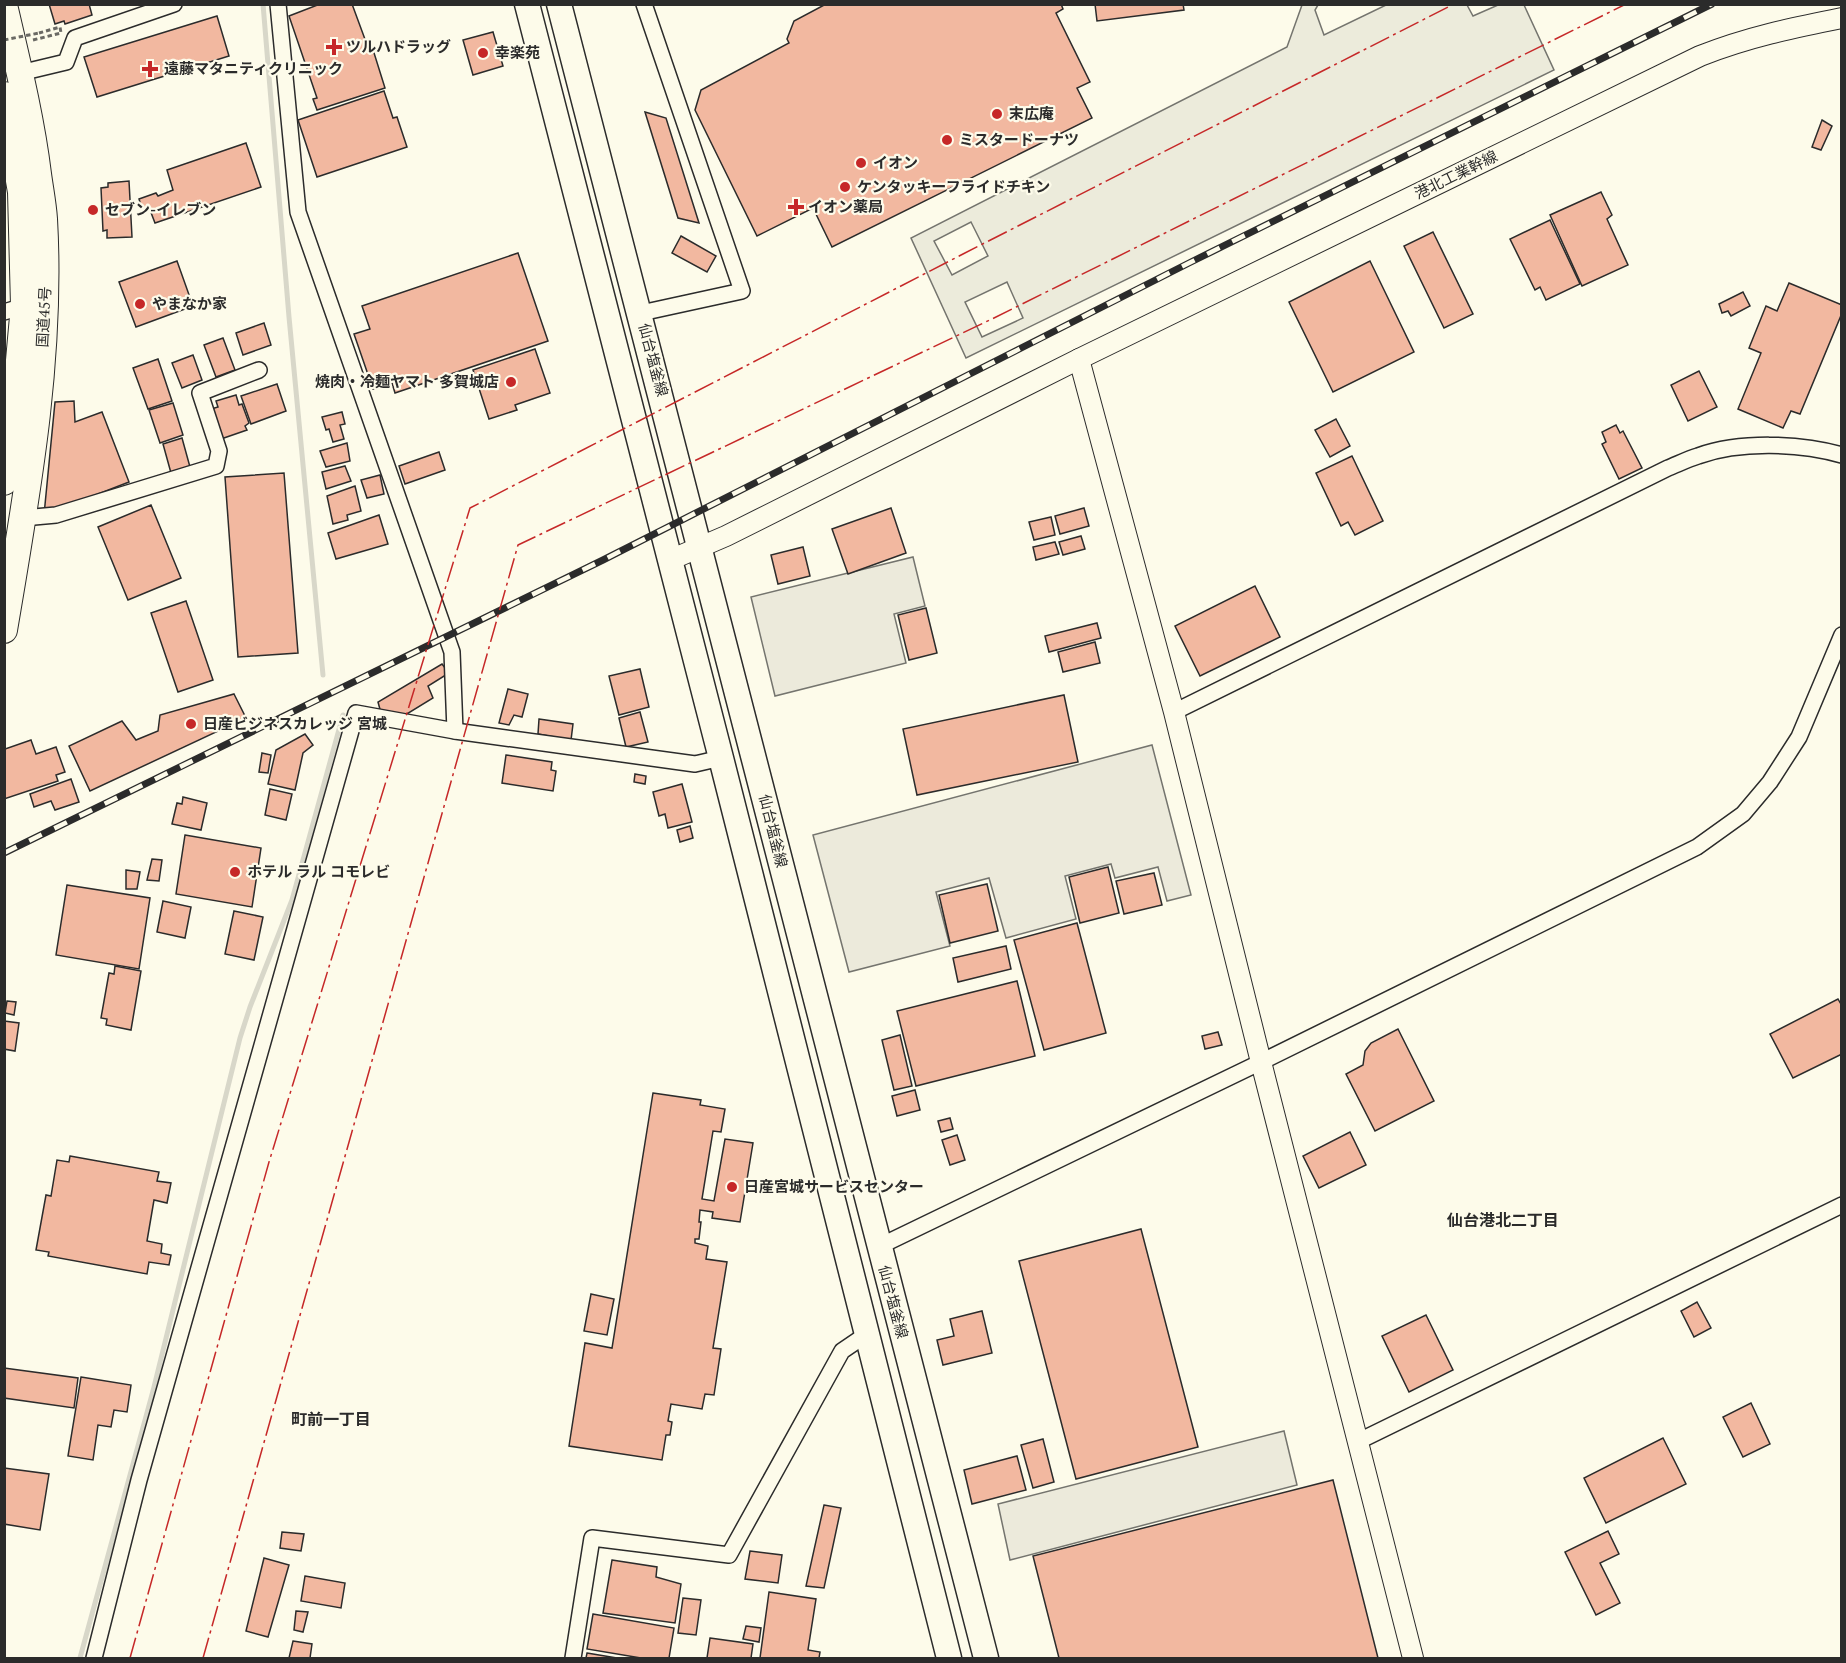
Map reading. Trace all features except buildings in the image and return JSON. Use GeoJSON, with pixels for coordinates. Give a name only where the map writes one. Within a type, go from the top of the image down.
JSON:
{"type":"FeatureCollection","features":[{"type":"Feature","properties":{"kind":"highway","name":"国道45号"},"geometry":{"type":"LineString","coordinates":[[4,5],[32,127],[44,217],[46,303],[38,405],[23,518],[4,630]]}},
{"type":"Feature","properties":{"kind":"highway","name":"国道45号"},"geometry":{"type":"LineString","coordinates":[[4,95],[21,192],[14,309],[13,426],[4,482]]}},
{"type":"Feature","properties":{"kind":"main road"},"geometry":{"type":"LineString","coordinates":[[527,4],[722,758],[949,1659]]}},
{"type":"Feature","properties":{"kind":"main road","name":"仙台塩釜線"},"geometry":{"type":"LineString","coordinates":[[559,4],[641,313],[878,1247],[986,1659]]}},
{"type":"Feature","properties":{"kind":"street"},"geometry":{"type":"LineString","coordinates":[[20,73],[66,62],[75,38],[174,4]]}},
{"type":"Feature","properties":{"kind":"street"},"geometry":{"type":"LineString","coordinates":[[278,4],[298,212],[452,652],[456,731]]}},
{"type":"Feature","properties":{"kind":"street"},"geometry":{"type":"LineString","coordinates":[[641,313],[742,291],[644,4]]}},
{"type":"Feature","properties":{"kind":"street","name":"港北工業幹線"},"geometry":{"type":"LineString","coordinates":[[670,560],[701,547],[1079,359],[1701,56],[1772,32],[1842,18]]}},
{"type":"Feature","properties":{"kind":"street"},"geometry":{"type":"LineString","coordinates":[[1079,359],[1174,712],[1413,1659]]}},
{"type":"Feature","properties":{"kind":"street"},"geometry":{"type":"LineString","coordinates":[[23,518],[56,515],[216,466],[219,451],[200,393],[259,370]]}},
{"type":"Feature","properties":{"kind":"street"},"geometry":{"type":"LineString","coordinates":[[1174,712],[1657,473],[1700,455],[1732,448],[1766,445],[1825,450],[1842,455]]}},
{"type":"Feature","properties":{"kind":"street"},"geometry":{"type":"LineString","coordinates":[[878,1247],[1261,1062],[1696,847],[1743,814],[1770,782],[1799,737],[1842,635]]}},
{"type":"Feature","properties":{"kind":"street"},"geometry":{"type":"LineString","coordinates":[[94,1659],[142,1469],[356,714],[456,731],[695,764],[722,758]]}},
{"type":"Feature","properties":{"kind":"street"},"geometry":{"type":"LineString","coordinates":[[1357,1442],[1842,1205]]}},
{"type":"Feature","properties":{"kind":"street"},"geometry":{"type":"LineString","coordinates":[[573,1659],[592,1538],[729,1555],[842,1351],[867,1334]]}},
{"type":"Feature","properties":{"kind":"path"},"geometry":{"type":"LineString","coordinates":[[4,40],[60,27],[62,33],[33,40]]}},
{"type":"Feature","properties":{"kind":"shaded area"},"geometry":{"type":"Polygon","coordinates":[[[1302,5],[1318,5],[1315,10],[1324,35],[1386,5],[1467,5],[1473,16],[1498,5],[1524,5],[1554,70],[966,358],[911,238],[1287,47],[1302,5]],[[971,222],[934,241],[952,275],[988,256],[971,222]],[[1007,282],[965,302],[982,337],[1023,318],[1007,282]]]}},
{"type":"Feature","properties":{"kind":"shaded area"},"geometry":{"type":"Polygon","coordinates":[[[913,557],[925,606],[894,614],[906,663],[775,696],[751,597],[913,557]]]}},
{"type":"Feature","properties":{"kind":"shaded area"},"geometry":{"type":"Polygon","coordinates":[[[1152,745],[1191,895],[1167,901],[1158,867],[1115,878],[1111,864],[1065,876],[1076,919],[1006,938],[989,878],[936,892],[950,946],[849,972],[813,835],[1152,745]]]}},
{"type":"Feature","properties":{"kind":"shaded area"},"geometry":{"type":"Polygon","coordinates":[[[1284,1431],[1297,1485],[1010,1560],[998,1504],[1284,1431]]]}},
{"type":"Feature","properties":{"kind":"waterway"},"geometry":{"type":"LineString","coordinates":[[263,4],[289,317],[323,675]]}},
{"type":"Feature","properties":{"kind":"waterway"},"geometry":{"type":"LineString","coordinates":[[80,1658],[153,1391],[240,1038],[292,900],[343,715]]}},
{"type":"Feature","properties":{"kind":"railway"},"geometry":{"type":"LineString","coordinates":[[4,853],[603,560],[1189,263],[1712,4]]}},
{"type":"Feature","properties":{"kind":"power"},"geometry":{"type":"LineString","coordinates":[[130,1658],[269,1162],[470,508],[1454,4]]}},
{"type":"Feature","properties":{"kind":"power"},"geometry":{"type":"LineString","coordinates":[[203,1658],[518,545],[994,318],[1626,4]]}},
{"type":"Feature","properties":{"kind":"place","name":"ツルハドラッグ"},"geometry":{"type":"Point","coordinates":[334,47]}},
{"type":"Feature","properties":{"kind":"place","name":"幸楽苑"},"geometry":{"type":"Point","coordinates":[483,53]}},
{"type":"Feature","properties":{"kind":"place","name":"遠藤マタニティクリニック"},"geometry":{"type":"Point","coordinates":[150,69]}},
{"type":"Feature","properties":{"kind":"place","name":"末広庵"},"geometry":{"type":"Point","coordinates":[997,114]}},
{"type":"Feature","properties":{"kind":"place","name":"ミスタードーナツ"},"geometry":{"type":"Point","coordinates":[947,140]}},
{"type":"Feature","properties":{"kind":"place","name":"イオン"},"geometry":{"type":"Point","coordinates":[861,163]}},
{"type":"Feature","properties":{"kind":"place","name":"ケンタッキーフライドチキン"},"geometry":{"type":"Point","coordinates":[845,187]}},
{"type":"Feature","properties":{"kind":"place","name":"イオン薬局"},"geometry":{"type":"Point","coordinates":[796,207]}},
{"type":"Feature","properties":{"kind":"place","name":"セブン-イレブン"},"geometry":{"type":"Point","coordinates":[93,210]}},
{"type":"Feature","properties":{"kind":"place","name":"やまなか家"},"geometry":{"type":"Point","coordinates":[140,304]}},
{"type":"Feature","properties":{"kind":"place","name":"焼肉・冷麺ヤマト 多賀城店"},"geometry":{"type":"Point","coordinates":[511,382]}},
{"type":"Feature","properties":{"kind":"place","name":"日産ビジネスカレッジ 宮城"},"geometry":{"type":"Point","coordinates":[191,724]}},
{"type":"Feature","properties":{"kind":"place","name":"ホテル ラル コモレビ"},"geometry":{"type":"Point","coordinates":[235,872]}},
{"type":"Feature","properties":{"kind":"place","name":"日産宮城サービスセンター"},"geometry":{"type":"Point","coordinates":[732,1187]}},
{"type":"Feature","properties":{"kind":"district","name":"仙台港北二丁目"},"geometry":{"type":"Point","coordinates":[1503,1220]}},
{"type":"Feature","properties":{"kind":"district","name":"町前一丁目"},"geometry":{"type":"Point","coordinates":[331,1419]}}]}
